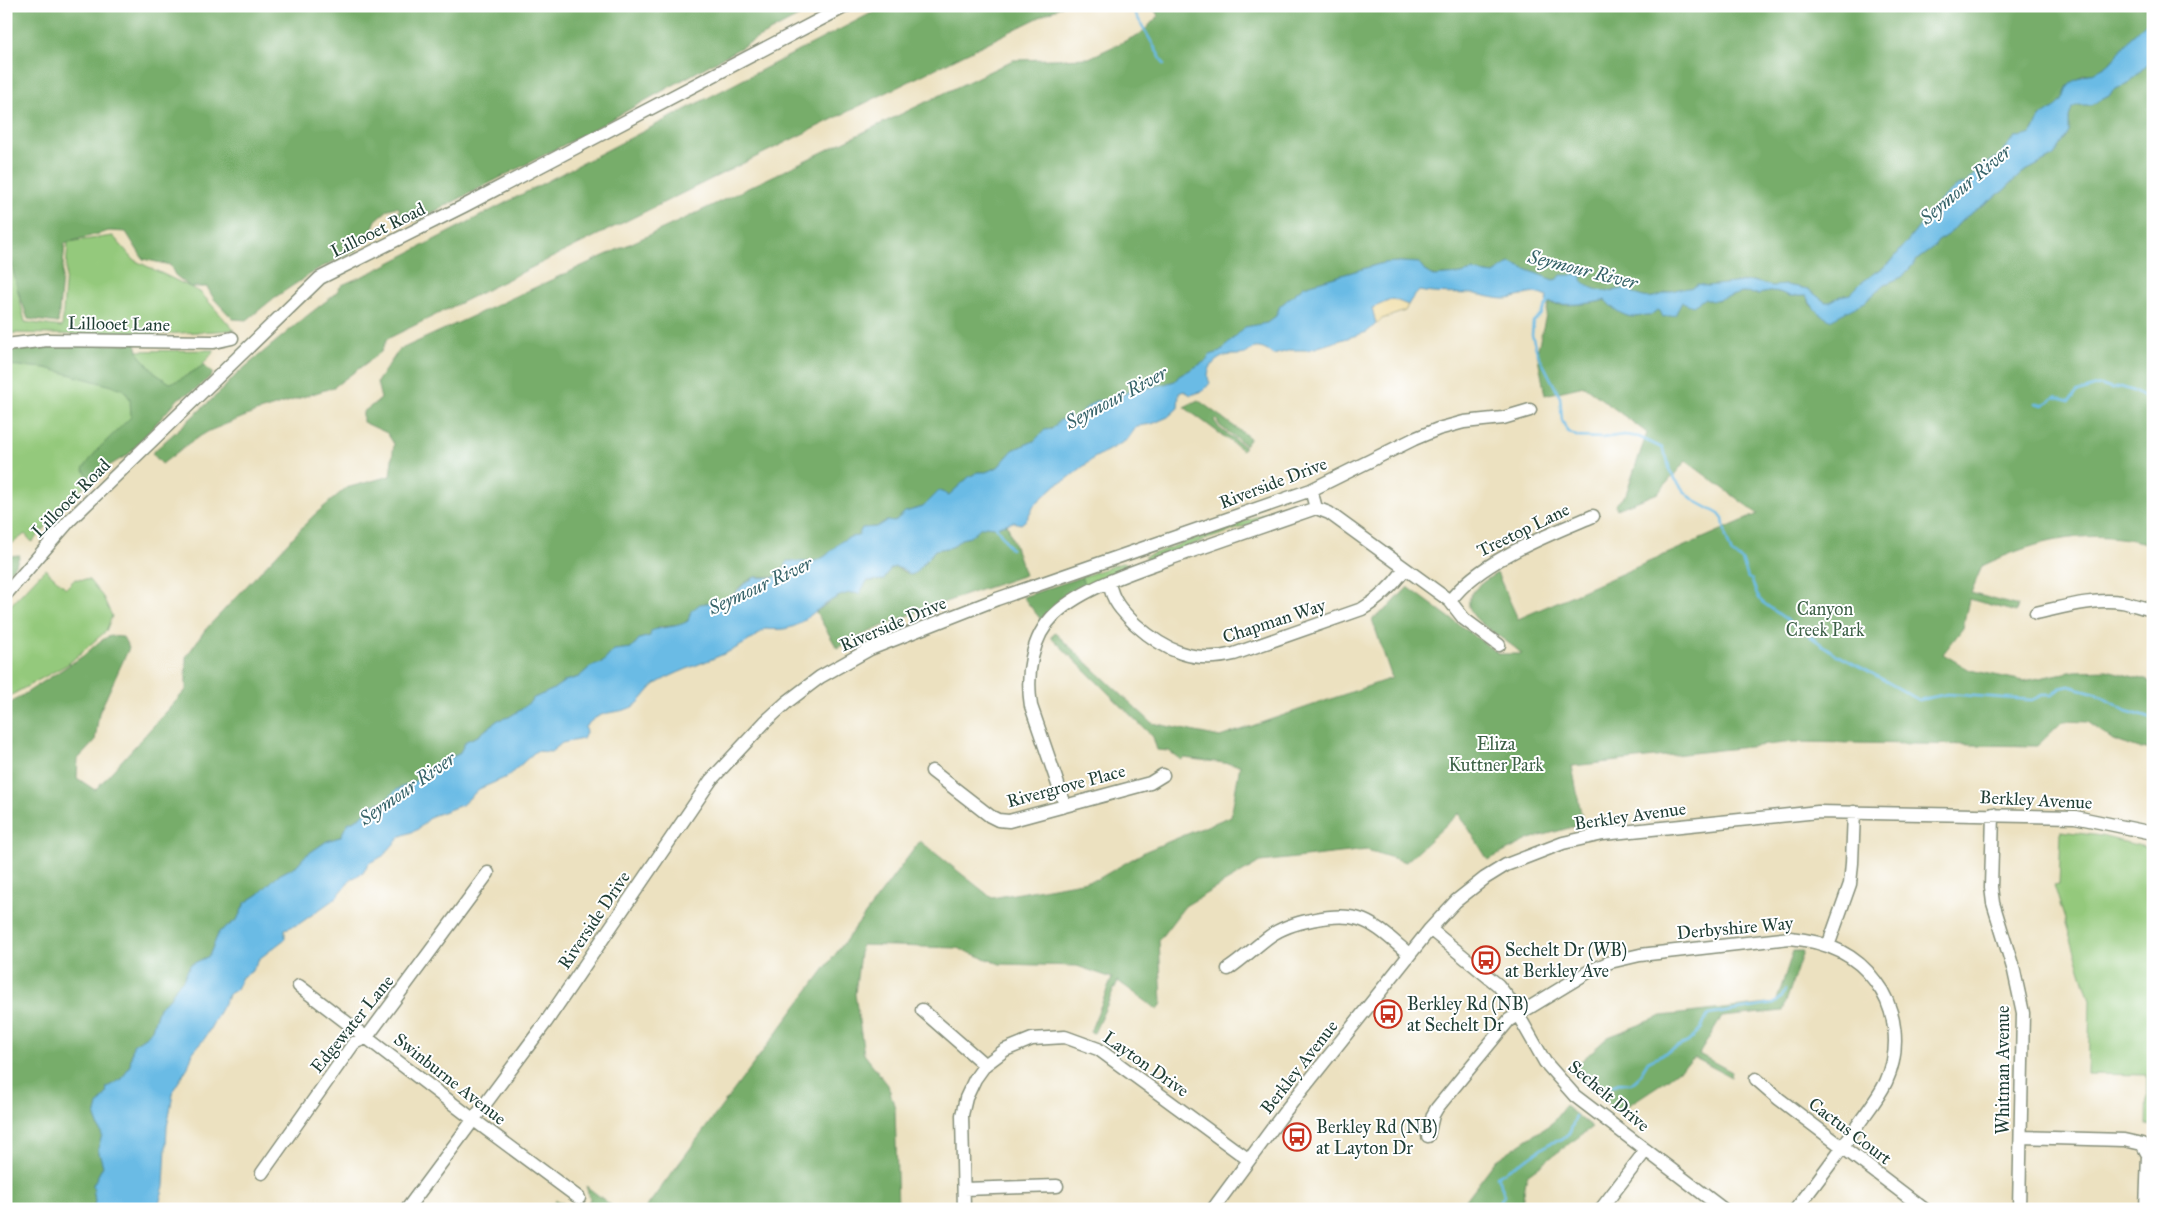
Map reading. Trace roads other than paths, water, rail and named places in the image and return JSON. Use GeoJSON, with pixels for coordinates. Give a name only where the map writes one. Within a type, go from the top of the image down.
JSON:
{"type":"FeatureCollection","features":[{"type":"Feature","properties":{"kind":"street","name":"Lillooet Road"},"geometry":{"type":"LineString","coordinates":[[6,594],[70,520],[320,278],[464,206],[846,6]]}},
{"type":"Feature","properties":{"kind":"street","name":"Lillooet Lane"},"geometry":{"type":"LineString","coordinates":[[6,345],[47,340],[214,342],[232,338]]}},
{"type":"Feature","properties":{"kind":"street","name":"Riverside Drive"},"geometry":{"type":"LineString","coordinates":[[408,1209],[546,1022],[711,780],[787,702],[820,677],[870,649],[997,599],[1311,490],[1438,429],[1464,422],[1503,418],[1530,410]]}},
{"type":"Feature","properties":{"kind":"street"},"geometry":{"type":"LineString","coordinates":[[1311,490],[1316,508],[1329,513],[1450,601],[1464,619],[1499,645]]}},
{"type":"Feature","properties":{"kind":"street","name":"Riverside Drive"},"geometry":{"type":"LineString","coordinates":[[1065,805],[1031,706],[1028,690],[1030,666],[1039,638],[1054,614],[1092,590],[1138,570],[1316,508]]}},
{"type":"Feature","properties":{"kind":"street","name":"Treetop Lane"},"geometry":{"type":"LineString","coordinates":[[1450,601],[1458,590],[1482,569],[1593,516]]}},
{"type":"Feature","properties":{"kind":"street"},"geometry":{"type":"LineString","coordinates":[[1133,553],[1138,570]]}},
{"type":"Feature","properties":{"kind":"street","name":"Chapman Way"},"geometry":{"type":"LineString","coordinates":[[1109,582],[1117,607],[1164,647],[1178,652],[1216,658],[1243,651],[1362,609],[1386,592],[1406,569]]}},
{"type":"Feature","properties":{"kind":"street"},"geometry":{"type":"LineString","coordinates":[[2036,613],[2087,602],[2105,601],[2123,602],[2153,610]]}},
{"type":"Feature","properties":{"kind":"street","name":"Rivergrove Place"},"geometry":{"type":"LineString","coordinates":[[932,771],[990,816],[998,820],[1008,821],[1150,783],[1163,775]]}},
{"type":"Feature","properties":{"kind":"street","name":"Berkley Avenue"},"geometry":{"type":"LineString","coordinates":[[1213,1209],[1249,1160],[1430,929],[1456,902],[1485,878],[1529,855],[1562,843],[1603,834],[1818,812],[2075,817],[2153,833]]}},
{"type":"Feature","properties":{"kind":"street"},"geometry":{"type":"LineString","coordinates":[[1828,946],[1850,884],[1854,812]]}},
{"type":"Feature","properties":{"kind":"street","name":"Whitman Avenue"},"geometry":{"type":"LineString","coordinates":[[1992,814],[1991,887],[1993,903],[2016,979],[2023,1013],[2019,1209]]}},
{"type":"Feature","properties":{"kind":"street","name":"Edgewater Lane"},"geometry":{"type":"LineString","coordinates":[[262,1173],[354,1043],[367,1037],[488,873]]}},
{"type":"Feature","properties":{"kind":"street"},"geometry":{"type":"LineString","coordinates":[[1228,969],[1283,928],[1301,922],[1333,917],[1346,916],[1371,924],[1409,954]]}},
{"type":"Feature","properties":{"kind":"street","name":"Sechelt Drive"},"geometry":{"type":"LineString","coordinates":[[1430,929],[1487,974],[1509,999],[1545,1062],[1576,1096],[1723,1209]]}},
{"type":"Feature","properties":{"kind":"street","name":"Derbyshire Way"},"geometry":{"type":"LineString","coordinates":[[1428,1136],[1433,1115],[1437,1108],[1497,1032],[1517,1014],[1588,972],[1610,962],[1633,956],[1790,938],[1807,940],[1828,946],[1854,959],[1867,970],[1886,999],[1895,1029],[1894,1056],[1886,1082],[1842,1147],[1796,1209]]}},
{"type":"Feature","properties":{"kind":"street","name":"Swinburne Avenue"},"geometry":{"type":"LineString","coordinates":[[299,986],[579,1198]]}},
{"type":"Feature","properties":{"kind":"street"},"geometry":{"type":"LineString","coordinates":[[922,1010],[985,1065]]}},
{"type":"Feature","properties":{"kind":"street","name":"Layton Drive"},"geometry":{"type":"LineString","coordinates":[[964,1209],[962,1115],[970,1088],[985,1065],[1005,1050],[1032,1039],[1064,1037],[1087,1044],[1110,1057],[1249,1160]]}},
{"type":"Feature","properties":{"kind":"street","name":"Cactus Court"},"geometry":{"type":"LineString","coordinates":[[1756,1079],[1924,1209]]}},
{"type":"Feature","properties":{"kind":"street"},"geometry":{"type":"LineString","coordinates":[[2021,1137],[2124,1140],[2142,1144],[2148,1155],[2146,1209]]}},
{"type":"Feature","properties":{"kind":"street"},"geometry":{"type":"LineString","coordinates":[[1601,1209],[1646,1150]]}},
{"type":"Feature","properties":{"kind":"street"},"geometry":{"type":"LineString","coordinates":[[964,1189],[1057,1186]]}},
{"type":"Feature","properties":{"kind":"water","name":"Seymour River"},"geometry":{"type":"Polygon","coordinates":[[[2149,21],[2153,21],[2153,58],[2128,84],[2113,90],[2109,96],[2091,105],[2078,105],[2072,108],[2069,117],[2069,132],[2054,156],[2022,173],[2003,191],[1963,219],[1948,235],[1938,241],[1933,248],[1918,259],[1902,277],[1885,284],[1865,302],[1830,320],[1816,310],[1806,296],[1790,296],[1775,291],[1758,294],[1742,293],[1711,301],[1705,298],[1693,306],[1682,302],[1675,315],[1663,317],[1660,311],[1657,310],[1651,315],[1634,317],[1622,314],[1605,300],[1592,303],[1558,304],[1546,301],[1547,297],[1536,294],[1505,299],[1474,294],[1419,291],[1408,305],[1393,299],[1372,308],[1376,324],[1367,332],[1308,350],[1292,350],[1273,355],[1262,349],[1255,348],[1245,354],[1227,355],[1217,360],[1209,371],[1208,379],[1210,383],[1203,391],[1191,395],[1184,391],[1179,393],[1178,408],[1168,417],[1152,424],[1137,426],[1127,440],[1094,458],[1066,480],[1057,484],[1034,505],[1027,519],[1021,524],[1013,522],[996,527],[986,526],[980,528],[970,537],[961,539],[952,547],[935,550],[915,573],[911,575],[895,567],[890,569],[884,580],[867,581],[859,594],[844,594],[835,598],[797,625],[781,629],[765,629],[727,653],[659,682],[634,706],[604,714],[592,721],[585,727],[586,733],[583,739],[562,743],[551,752],[536,751],[507,777],[479,789],[462,805],[432,816],[417,830],[401,836],[383,856],[369,863],[363,873],[351,879],[337,897],[299,924],[285,929],[285,939],[259,959],[251,972],[242,977],[236,990],[229,994],[205,1038],[193,1052],[188,1067],[174,1089],[167,1127],[164,1186],[159,1209],[93,1209],[95,1202],[93,1185],[103,1166],[98,1149],[102,1135],[95,1117],[98,1105],[106,1094],[107,1087],[122,1079],[130,1065],[133,1045],[148,1035],[152,1029],[159,1007],[170,998],[176,987],[183,980],[190,965],[209,956],[219,932],[237,920],[245,903],[259,894],[277,876],[296,866],[305,856],[327,841],[340,837],[348,823],[361,817],[373,804],[384,802],[396,790],[419,779],[435,764],[459,754],[466,741],[478,736],[498,720],[509,717],[534,698],[552,690],[565,681],[579,677],[590,667],[602,663],[614,650],[632,648],[639,639],[650,636],[651,631],[679,625],[688,621],[691,611],[700,604],[729,600],[744,584],[755,577],[772,578],[780,575],[784,572],[787,561],[808,562],[821,559],[839,543],[850,537],[858,536],[862,528],[876,527],[887,521],[894,522],[905,512],[923,507],[939,491],[949,495],[969,477],[978,472],[986,472],[998,467],[1013,450],[1034,441],[1045,430],[1052,429],[1060,420],[1072,419],[1095,401],[1113,399],[1130,391],[1175,381],[1179,376],[1206,361],[1210,355],[1220,352],[1245,327],[1267,323],[1276,316],[1280,306],[1304,286],[1383,263],[1419,263],[1426,272],[1433,276],[1473,271],[1494,274],[1510,263],[1553,280],[1558,279],[1561,275],[1582,275],[1582,280],[1587,285],[1597,290],[1609,291],[1627,288],[1647,298],[1679,289],[1691,288],[1698,284],[1707,286],[1752,281],[1772,286],[1786,285],[1808,289],[1825,302],[1830,302],[1840,296],[1850,294],[1862,282],[1890,263],[1939,202],[1957,186],[1966,183],[1979,169],[1999,156],[2015,137],[2029,135],[2034,130],[2039,119],[2061,102],[2066,89],[2071,84],[2110,63],[2133,35],[2149,21]]]}},
{"type":"Feature","properties":{"kind":"waterway"},"geometry":{"type":"LineString","coordinates":[[1131,6],[1164,64]]}},
{"type":"Feature","properties":{"kind":"waterway"},"geometry":{"type":"LineString","coordinates":[[1549,300],[1541,314],[1533,322],[1532,335],[1537,352],[1560,397],[1562,420],[1567,431],[1578,437],[1602,438],[1624,435],[1639,437],[1662,448],[1667,458],[1670,472],[1684,491],[1695,501],[1719,514],[1723,519],[1726,537],[1732,554],[1742,560],[1748,578],[1752,580],[1757,595],[1762,602],[1835,654],[1919,700],[1947,694],[2032,700],[2042,695],[2052,695],[2060,688],[2069,686],[2095,693],[2126,711],[2153,719]]}},
{"type":"Feature","properties":{"kind":"waterway"},"geometry":{"type":"LineString","coordinates":[[2035,403],[2043,405],[2055,397],[2069,401],[2078,392],[2100,385],[2112,389],[2121,387],[2133,391],[2153,403]]}},
{"type":"Feature","properties":{"kind":"waterway"},"geometry":{"type":"LineString","coordinates":[[995,525],[1011,549]]}},
{"type":"Feature","properties":{"kind":"waterway"},"geometry":{"type":"LineString","coordinates":[[1598,1092],[1619,1083],[1631,1084],[1637,1079],[1648,1061],[1688,1042],[1701,1029],[1708,1015],[1774,1004],[1782,997],[1785,990]]}},
{"type":"Feature","properties":{"kind":"waterway"},"geometry":{"type":"LineString","coordinates":[[1493,1209],[1505,1195],[1497,1176],[1550,1143],[1561,1140],[1570,1132],[1576,1116]]}},
{"type":"Feature","properties":{"kind":"place","name":"Sechelt Dr (WB) at Berkley Ave"},"geometry":{"type":"Point","coordinates":[1486,960]}},
{"type":"Feature","properties":{"kind":"place","name":"Berkley Rd (NB) at Sechelt Dr"},"geometry":{"type":"Point","coordinates":[1388,1014]}},
{"type":"Feature","properties":{"kind":"place","name":"Berkley Rd (NB) at Layton Dr"},"geometry":{"type":"Point","coordinates":[1297,1137]}},
{"type":"Feature","properties":{"kind":"park label","name":"Canyon Creek Park"},"geometry":{"type":"Point","coordinates":[1825,619]}},
{"type":"Feature","properties":{"kind":"park label","name":"Eliza Kuttner Park"},"geometry":{"type":"Point","coordinates":[1496,754]}}]}
